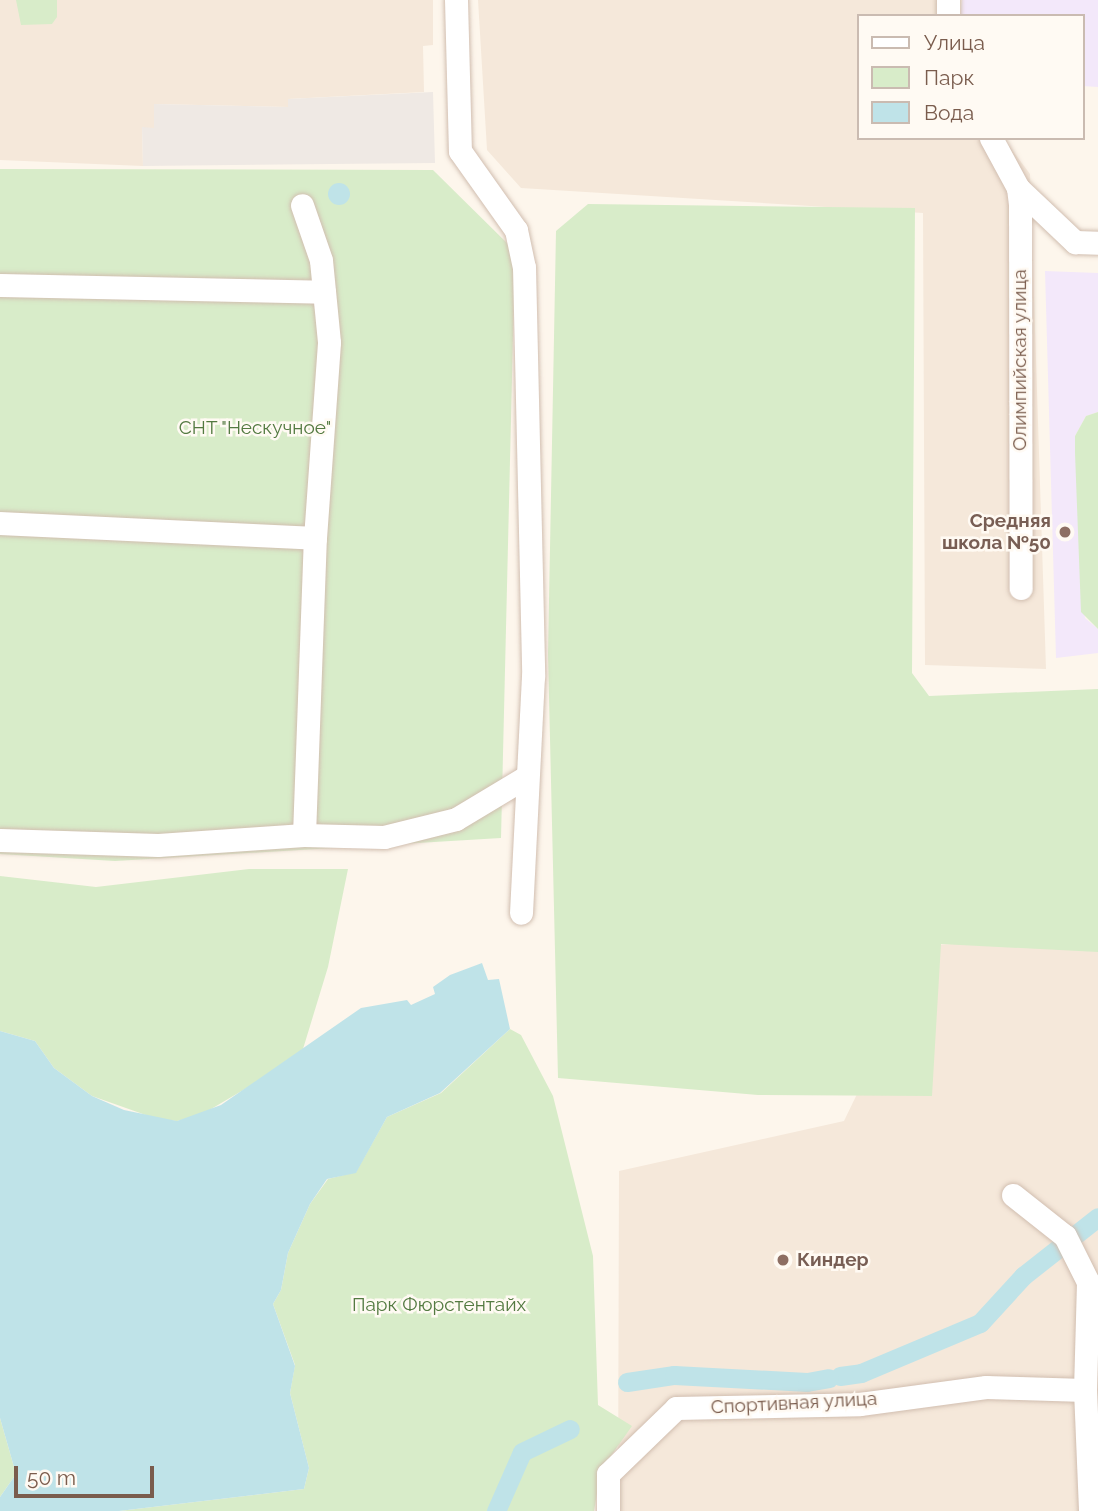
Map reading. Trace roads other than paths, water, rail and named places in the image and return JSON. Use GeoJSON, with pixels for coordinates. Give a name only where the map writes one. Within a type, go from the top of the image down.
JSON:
{"type":"FeatureCollection","features":[{"type":"Feature","properties":{"kind":"street"},"geometry":{"type":"LineString","coordinates":[[456,0],[460,151],[516,230],[524,267],[533,676],[521,913]]}},
{"type":"Feature","properties":{"kind":"street","name":"Олимпийская улица"},"geometry":{"type":"LineString","coordinates":[[992,140],[1018,188],[1021,589]]}},
{"type":"Feature","properties":{"kind":"street"},"geometry":{"type":"LineString","coordinates":[[1018,188],[1074,242],[1098,243]]}},
{"type":"Feature","properties":{"kind":"street"},"geometry":{"type":"LineString","coordinates":[[302,205],[321,260],[329,342],[315,538],[304,835]]}},
{"type":"Feature","properties":{"kind":"street"},"geometry":{"type":"LineString","coordinates":[[0,285],[324,292]]}},
{"type":"Feature","properties":{"kind":"street"},"geometry":{"type":"LineString","coordinates":[[0,523],[315,538]]}},
{"type":"Feature","properties":{"kind":"street"},"geometry":{"type":"LineString","coordinates":[[0,839],[158,845],[304,835],[384,836],[456,819],[526,777]]}},
{"type":"Feature","properties":{"kind":"street"},"geometry":{"type":"LineString","coordinates":[[1013,1195],[1070,1244],[1093,1278],[1085,1390],[1090,1511]]}},
{"type":"Feature","properties":{"kind":"street","name":"Спортивная улица"},"geometry":{"type":"LineString","coordinates":[[608,1511],[608,1474],[676,1408],[860,1404],[986,1387],[1085,1390]]}},
{"type":"Feature","properties":{"kind":"water"},"geometry":{"type":"Polygon","coordinates":[[[339,183],[347,186],[350,194],[347,202],[339,205],[331,202],[328,194],[331,186],[339,183]]]}},
{"type":"Feature","properties":{"kind":"water"},"geometry":{"type":"Polygon","coordinates":[[[482,963],[488,980],[499,979],[510,1029],[440,1093],[387,1117],[356,1173],[327,1179],[310,1204],[288,1253],[281,1290],[273,1304],[295,1366],[290,1393],[309,1468],[304,1489],[119,1511],[0,1511],[0,1497],[16,1474],[0,1418],[0,1031],[35,1041],[54,1068],[92,1096],[124,1110],[177,1121],[221,1105],[361,1008],[407,1000],[411,1005],[435,994],[433,987],[450,975],[482,963]]]}},
{"type":"Feature","properties":{"kind":"waterway"},"geometry":{"type":"LineString","coordinates":[[840,1376],[861,1373],[980,1323],[1023,1276],[1098,1217]]}},
{"type":"Feature","properties":{"kind":"waterway"},"geometry":{"type":"LineString","coordinates":[[627,1382],[674,1375],[807,1382],[829,1378]]}},
{"type":"Feature","properties":{"kind":"waterway"},"geometry":{"type":"LineString","coordinates":[[496,1511],[522,1452],[570,1429]]}},
{"type":"Feature","properties":{"kind":"place","name":"Средняя школа №50"},"geometry":{"type":"Point","coordinates":[1065,532]}},
{"type":"Feature","properties":{"kind":"place","name":"Киндер"},"geometry":{"type":"Point","coordinates":[783,1260]}},
{"type":"Feature","properties":{"kind":"park label","name":"СНТ \"Нескучное\""},"geometry":{"type":"Point","coordinates":[255,428]}},
{"type":"Feature","properties":{"kind":"park label","name":"Парк Фюрстентайх"},"geometry":{"type":"Point","coordinates":[439,1305]}}]}
